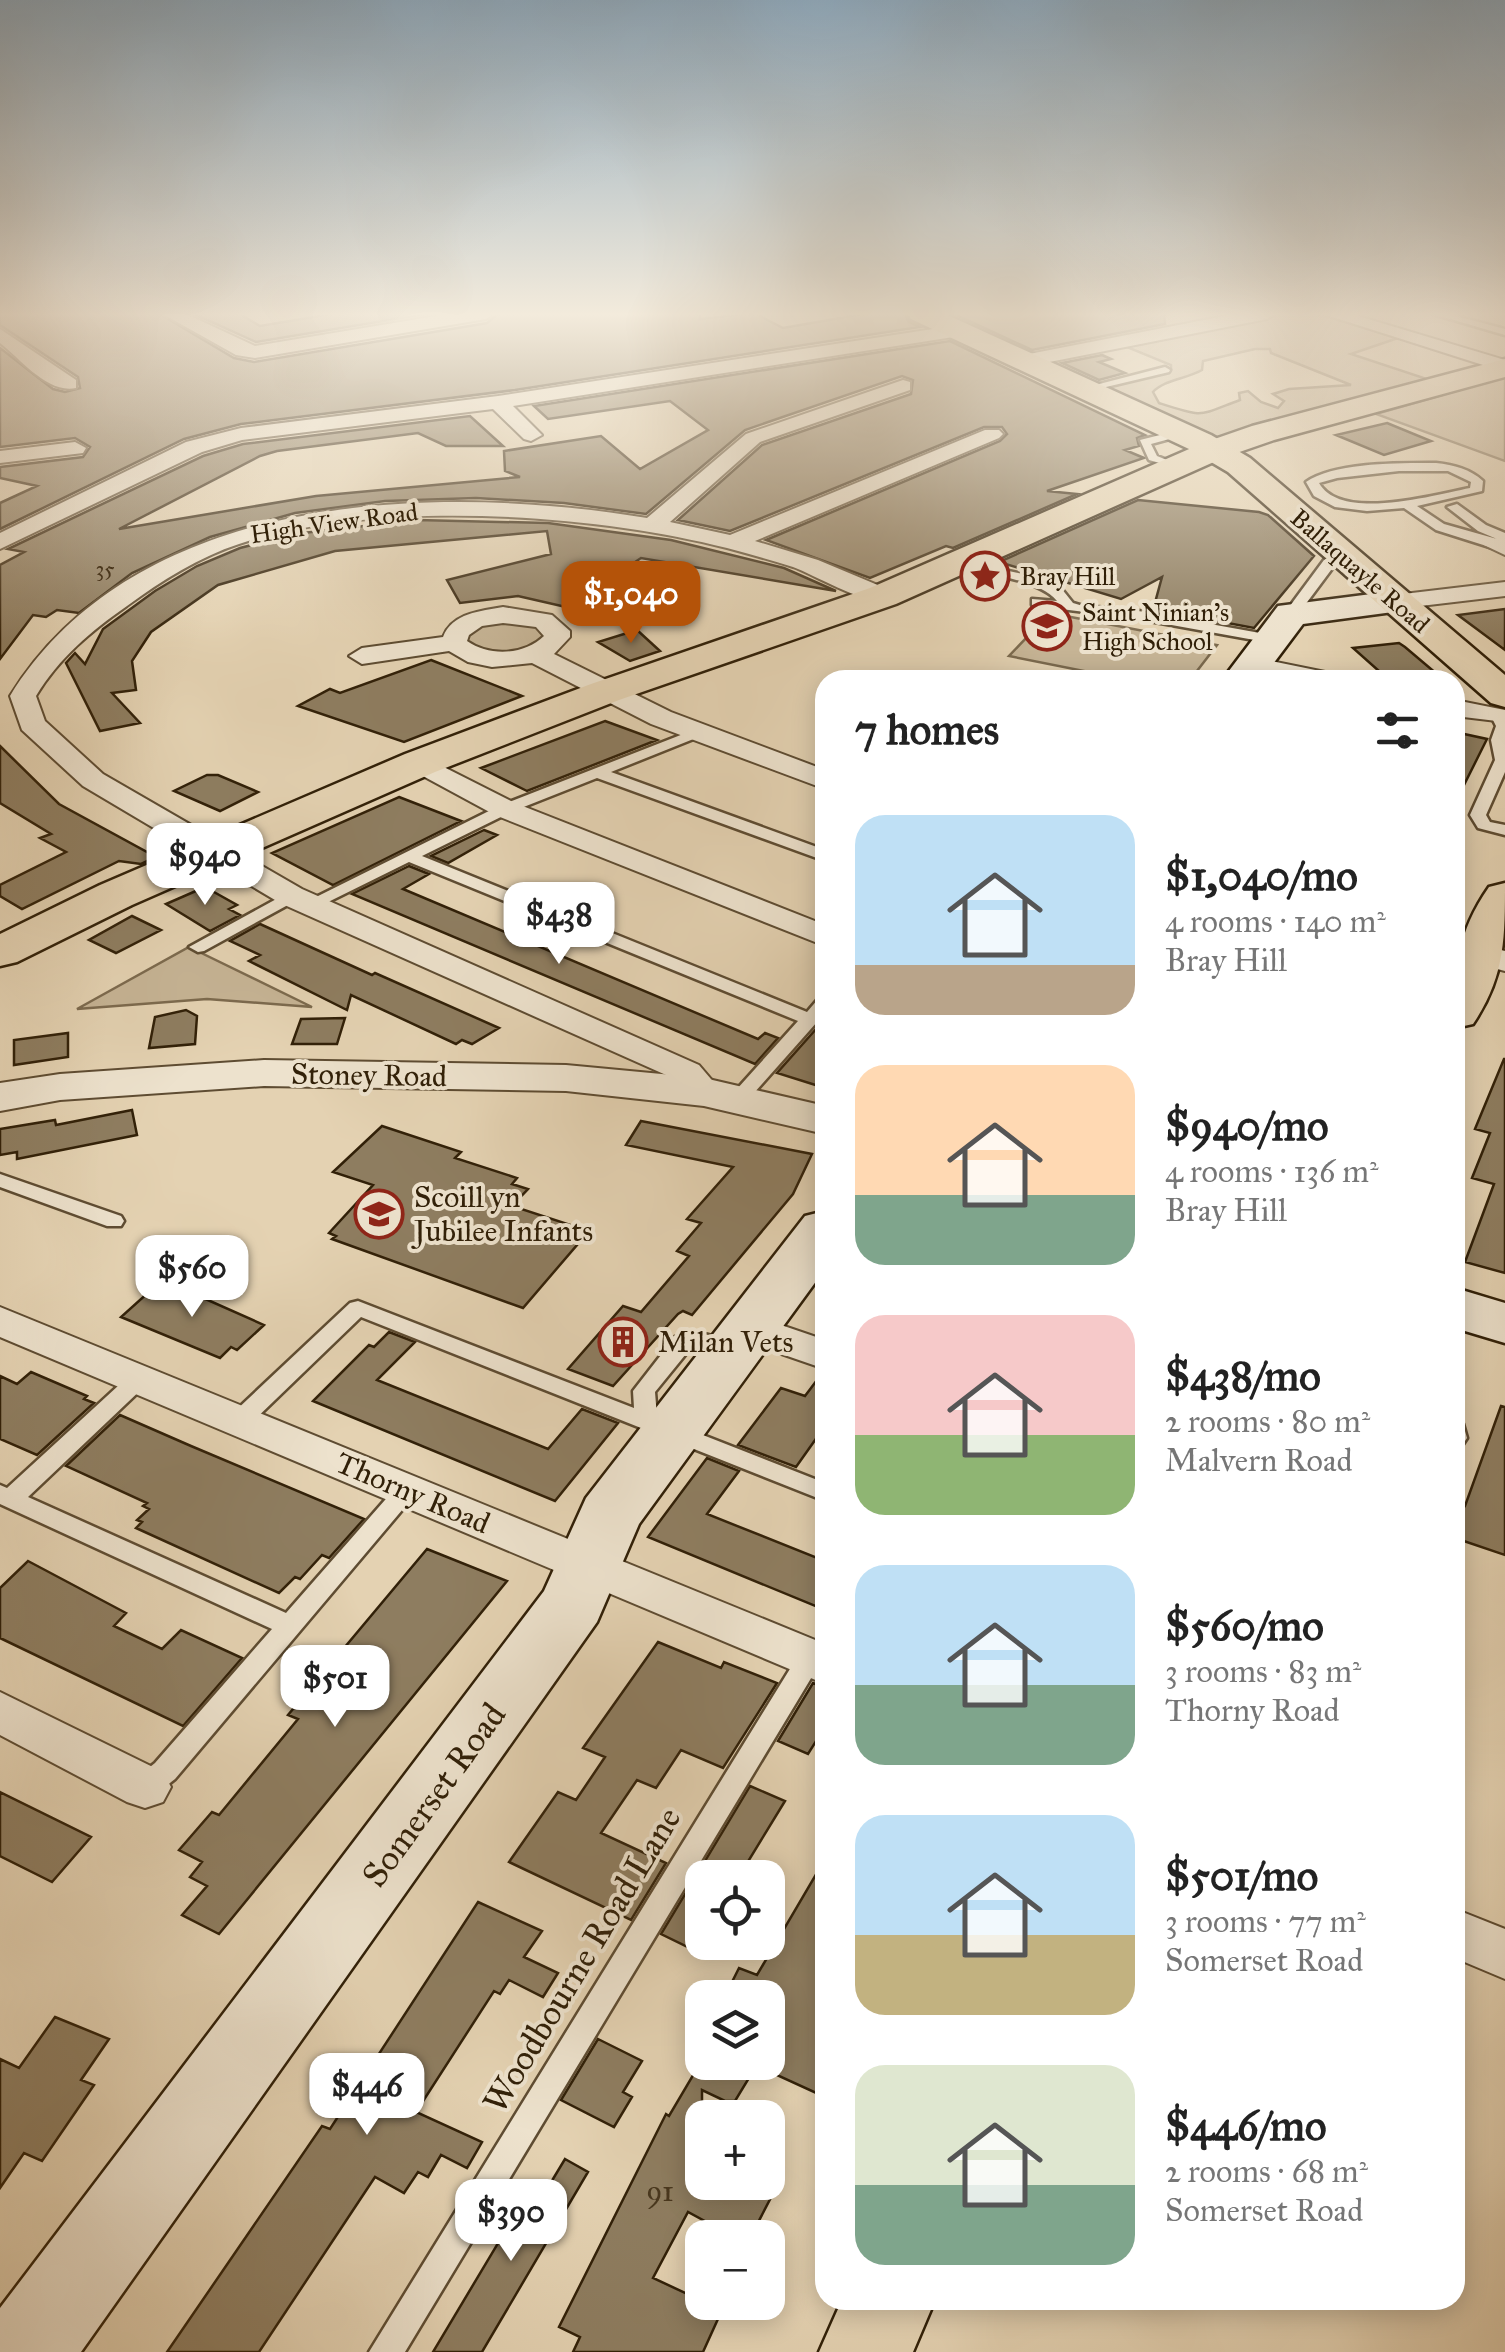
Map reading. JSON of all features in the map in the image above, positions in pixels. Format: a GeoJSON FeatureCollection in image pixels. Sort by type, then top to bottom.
{"type":"FeatureCollection","features":[{"type":"Feature","properties":{"kind":"main road","name":"Ballaquayle Road"},"geometry":{"type":"LineString","coordinates":[[1133,423],[1180,456],[1240,465],[1395,602],[1464,670]]}},
{"type":"Feature","properties":{"kind":"main road"},"geometry":{"type":"LineString","coordinates":[[0,952],[215,850],[420,763],[606,692],[884,596],[1180,456],[1297,423]]}},
{"type":"Feature","properties":{"kind":"main road"},"geometry":{"type":"LineString","coordinates":[[1180,456],[1197,471],[1261,485]]}},
{"type":"Feature","properties":{"kind":"main road"},"geometry":{"type":"LineString","coordinates":[[1263,650],[1395,602]]}},
{"type":"Feature","properties":{"kind":"main road","name":"Ballaquayle Road"},"geometry":{"type":"LineString","coordinates":[[1465,671],[1501,706]]}},
{"type":"Feature","properties":{"kind":"main road"},"geometry":{"type":"LineString","coordinates":[[1465,989],[1505,896]]}},
{"type":"Feature","properties":{"kind":"main road","name":"Somerset Road"},"geometry":{"type":"LineString","coordinates":[[25,2352],[574,1603],[608,1515],[658,1425],[741,1338],[815,1244]]}},
{"type":"Feature","properties":{"kind":"main road"},"geometry":{"type":"LineString","coordinates":[[1465,1311],[1505,1323]]}},
{"type":"Feature","properties":{"kind":"main road"},"geometry":{"type":"LineString","coordinates":[[866,2352],[885,2310]]}},
{"type":"Feature","properties":{"kind":"street"},"geometry":{"type":"LineString","coordinates":[[0,542],[194,448],[223,438],[339,423]]}},
{"type":"Feature","properties":{"kind":"street"},"geometry":{"type":"LineString","coordinates":[[518,423],[531,436]]}},
{"type":"Feature","properties":{"kind":"street"},"geometry":{"type":"LineString","coordinates":[[651,526],[753,438],[797,423]]}},
{"type":"Feature","properties":{"kind":"street"},"geometry":{"type":"LineString","coordinates":[[732,542],[992,434]]}},
{"type":"Feature","properties":{"kind":"street"},"geometry":{"type":"LineString","coordinates":[[0,456],[75,448]]}},
{"type":"Feature","properties":{"kind":"street","name":"High View Road"},"geometry":{"type":"LineString","coordinates":[[215,850],[93,780],[32,724],[23,696],[40,666],[74,630],[180,561],[219,543],[296,524],[382,512],[482,508],[651,526],[732,542],[789,558],[884,596]]}},
{"type":"Feature","properties":{"kind":"street"},"geometry":{"type":"LineString","coordinates":[[1395,602],[1505,589]]}},
{"type":"Feature","properties":{"kind":"street"},"geometry":{"type":"LineString","coordinates":[[362,656],[454,643],[486,658],[535,654],[554,643],[557,631],[543,620],[518,615],[475,620],[457,631],[454,643]]}},
{"type":"Feature","properties":{"kind":"street"},"geometry":{"type":"LineString","coordinates":[[1263,650],[1305,670]]}},
{"type":"Feature","properties":{"kind":"street"},"geometry":{"type":"LineString","coordinates":[[535,654],[696,733],[815,776]]}},
{"type":"Feature","properties":{"kind":"street"},"geometry":{"type":"LineString","coordinates":[[1465,708],[1501,706]]}},
{"type":"Feature","properties":{"kind":"street"},"geometry":{"type":"LineString","coordinates":[[420,763],[505,809],[815,932]]}},
{"type":"Feature","properties":{"kind":"street"},"geometry":{"type":"LineString","coordinates":[[215,850],[299,901],[687,1072],[721,1096]]}},
{"type":"Feature","properties":{"kind":"street","name":"Stoney Road"},"geometry":{"type":"LineString","coordinates":[[0,1096],[148,1079],[264,1074],[566,1078],[721,1096],[815,1118]]}},
{"type":"Feature","properties":{"kind":"street","name":"Thorny Road"},"geometry":{"type":"LineString","coordinates":[[0,1321],[815,1660]]}},
{"type":"Feature","properties":{"kind":"street"},"geometry":{"type":"LineString","coordinates":[[741,1338],[815,1352]]}},
{"type":"Feature","properties":{"kind":"street"},"geometry":{"type":"LineString","coordinates":[[0,1712],[146,1787]]}},
{"type":"Feature","properties":{"kind":"street"},"geometry":{"type":"LineString","coordinates":[[1465,1937],[1505,1954]]}},
{"type":"Feature","properties":{"kind":"lane"},"geometry":{"type":"LineString","coordinates":[[1406,504],[1466,495],[1479,486],[1463,472],[1434,467],[1329,475],[1312,482],[1319,495],[1341,504],[1406,504],[1440,528],[1503,543]]}},
{"type":"Feature","properties":{"kind":"lane"},"geometry":{"type":"LineString","coordinates":[[1453,507],[1503,543]]}},
{"type":"Feature","properties":{"kind":"lane"},"geometry":{"type":"LineString","coordinates":[[1037,602],[1133,614],[1263,650],[1329,563],[1342,556]]}},
{"type":"Feature","properties":{"kind":"lane"},"geometry":{"type":"LineString","coordinates":[[958,564],[1056,591],[1068,606]]}},
{"type":"Feature","properties":{"kind":"lane"},"geometry":{"type":"LineString","coordinates":[[1501,706],[1504,726],[1498,740],[1503,760],[1479,821],[1505,830]]}},
{"type":"Feature","properties":{"kind":"lane"},"geometry":{"type":"LineString","coordinates":[[198,947],[299,901],[411,857],[505,809],[696,733]]}},
{"type":"Feature","properties":{"kind":"lane"},"geometry":{"type":"LineString","coordinates":[[596,772],[815,852]]}},
{"type":"Feature","properties":{"kind":"lane"},"geometry":{"type":"LineString","coordinates":[[411,857],[809,1019]]}},
{"type":"Feature","properties":{"kind":"lane"},"geometry":{"type":"LineString","coordinates":[[721,1096],[815,1013]]}},
{"type":"Feature","properties":{"kind":"lane"},"geometry":{"type":"LineString","coordinates":[[0,1180],[114,1221]]}},
{"type":"Feature","properties":{"kind":"lane"},"geometry":{"type":"LineString","coordinates":[[240,1420],[358,1308],[815,1488]]}},
{"type":"Feature","properties":{"kind":"lane"},"geometry":{"type":"LineString","coordinates":[[139,1379],[5,1496],[290,1626]]}},
{"type":"Feature","properties":{"kind":"lane"},"geometry":{"type":"LineString","coordinates":[[146,1787],[407,1490]]}},
{"type":"Feature","properties":{"kind":"lane","name":"Woodbourne Road Lane"},"geometry":{"type":"LineString","coordinates":[[386,2352],[815,1666]]}},
{"type":"Feature","properties":{"kind":"shaded area"},"geometry":{"type":"Polygon","coordinates":[[[1181,423],[1283,423],[1229,437],[1212,437],[1181,423]]]}},
{"type":"Feature","properties":{"kind":"shaded area"},"geometry":{"type":"Polygon","coordinates":[[[1400,423],[1505,423],[1505,461],[1400,423]]]}},
{"type":"Feature","properties":{"kind":"shaded area"},"geometry":{"type":"Polygon","coordinates":[[[1050,613],[1217,645],[1198,670],[1079,670],[1009,656],[1050,613]]]}},
{"type":"Feature","properties":{"kind":"shaded area"},"geometry":{"type":"Polygon","coordinates":[[[490,621],[539,625],[547,636],[519,652],[465,645],[463,634],[490,621]]]}},
{"type":"Feature","properties":{"kind":"shaded area"},"geometry":{"type":"Polygon","coordinates":[[[189,947],[312,1007],[207,999],[77,1009],[189,947]]]}},
{"type":"Feature","properties":{"kind":"building"},"geometry":{"type":"Polygon","coordinates":[[[0,423],[251,423],[184,439],[0,529],[0,503],[37,486],[0,478],[0,467],[83,457],[90,447],[75,438],[0,447],[0,423]]]}},
{"type":"Feature","properties":{"kind":"building"},"geometry":{"type":"Polygon","coordinates":[[[415,423],[477,423],[503,446],[446,446],[418,433],[277,451],[260,456],[119,529],[316,496],[520,477],[505,471],[504,451],[601,436],[640,469],[708,430],[699,423],[766,423],[745,430],[646,514],[564,503],[476,498],[385,501],[295,513],[210,537],[132,573],[79,613],[57,610],[46,617],[33,615],[0,659],[0,565],[24,552],[8,549],[203,456],[243,444],[415,423]]]}},
{"type":"Feature","properties":{"kind":"building"},"geometry":{"type":"Polygon","coordinates":[[[827,423],[1120,423],[1145,435],[1137,438],[1139,446],[1125,450],[1144,458],[1047,491],[1077,494],[953,548],[946,546],[870,578],[766,540],[1000,441],[1007,434],[1002,427],[984,427],[730,531],[678,520],[762,445],[827,423]]]}},
{"type":"Feature","properties":{"kind":"building"},"geometry":{"type":"Polygon","coordinates":[[[1387,423],[1431,441],[1384,455],[1336,435],[1387,423]]]}},
{"type":"Feature","properties":{"kind":"building"},"geometry":{"type":"Polygon","coordinates":[[[1138,500],[1259,512],[1268,515],[1314,556],[1254,628],[1201,618],[1203,615],[1153,610],[1162,577],[1121,599],[999,562],[1138,500]]]}},
{"type":"Feature","properties":{"kind":"building"},"geometry":{"type":"Polygon","coordinates":[[[417,520],[548,523],[671,540],[784,568],[836,591],[641,558],[594,590],[627,621],[518,596],[460,603],[447,580],[551,554],[547,531],[335,551],[218,585],[151,632],[132,661],[136,690],[112,693],[140,723],[100,731],[66,663],[75,653],[85,664],[103,629],[155,591],[197,566],[240,548],[294,534],[417,520]]]}},
{"type":"Feature","properties":{"kind":"building"},"geometry":{"type":"Polygon","coordinates":[[[1505,609],[1505,650],[1458,615],[1505,609]]]}},
{"type":"Feature","properties":{"kind":"building"},"geometry":{"type":"Polygon","coordinates":[[[637,630],[660,651],[630,661],[598,642],[637,630]]]}},
{"type":"Feature","properties":{"kind":"building"},"geometry":{"type":"Polygon","coordinates":[[[1399,643],[1432,670],[1378,670],[1353,648],[1399,643]]]}},
{"type":"Feature","properties":{"kind":"building"},"geometry":{"type":"Polygon","coordinates":[[[431,660],[522,696],[404,742],[298,706],[330,689],[340,693],[431,660]]]}},
{"type":"Feature","properties":{"kind":"building"},"geometry":{"type":"Polygon","coordinates":[[[605,721],[657,740],[527,791],[481,768],[605,721]]]}},
{"type":"Feature","properties":{"kind":"building"},"geometry":{"type":"Polygon","coordinates":[[[1465,734],[1487,739],[1465,783],[1465,734]]]}},
{"type":"Feature","properties":{"kind":"building"},"geometry":{"type":"Polygon","coordinates":[[[0,746],[59,804],[156,857],[141,864],[119,861],[22,909],[0,896],[0,885],[66,852],[40,838],[51,834],[0,803],[0,746]]]}},
{"type":"Feature","properties":{"kind":"building"},"geometry":{"type":"Polygon","coordinates":[[[207,775],[218,775],[258,792],[220,811],[174,791],[207,775]]]}},
{"type":"Feature","properties":{"kind":"building"},"geometry":{"type":"Polygon","coordinates":[[[399,797],[461,821],[333,885],[272,853],[399,797]]]}},
{"type":"Feature","properties":{"kind":"building"},"geometry":{"type":"Polygon","coordinates":[[[484,830],[497,835],[448,863],[431,856],[484,830]]]}},
{"type":"Feature","properties":{"kind":"building"},"geometry":{"type":"Polygon","coordinates":[[[409,866],[429,874],[403,889],[758,1039],[765,1033],[778,1038],[755,1064],[352,894],[409,866]]]}},
{"type":"Feature","properties":{"kind":"building"},"geometry":{"type":"Polygon","coordinates":[[[205,887],[237,905],[229,909],[240,915],[210,931],[166,904],[205,887]]]}},
{"type":"Feature","properties":{"kind":"building"},"geometry":{"type":"Polygon","coordinates":[[[132,916],[161,930],[116,953],[89,940],[132,916]]]}},
{"type":"Feature","properties":{"kind":"building"},"geometry":{"type":"Polygon","coordinates":[[[260,924],[499,1028],[472,1044],[462,1040],[456,1044],[351,995],[347,1010],[249,961],[260,955],[230,941],[260,924]]]}},
{"type":"Feature","properties":{"kind":"building"},"geometry":{"type":"Polygon","coordinates":[[[186,1010],[197,1016],[195,1044],[149,1048],[155,1017],[186,1010]]]}},
{"type":"Feature","properties":{"kind":"building"},"geometry":{"type":"Polygon","coordinates":[[[345,1018],[337,1044],[292,1044],[301,1019],[345,1018]]]}},
{"type":"Feature","properties":{"kind":"building"},"geometry":{"type":"Polygon","coordinates":[[[815,1030],[815,1085],[777,1073],[815,1030]]]}},
{"type":"Feature","properties":{"kind":"building"},"geometry":{"type":"Polygon","coordinates":[[[68,1033],[68,1057],[14,1065],[14,1040],[68,1033]]]}},
{"type":"Feature","properties":{"kind":"building"},"geometry":{"type":"Polygon","coordinates":[[[1504,1059],[1505,1273],[1465,1262],[1494,1184],[1472,1178],[1490,1133],[1475,1129],[1504,1059]]]}},
{"type":"Feature","properties":{"kind":"building"},"geometry":{"type":"Polygon","coordinates":[[[132,1110],[137,1135],[17,1159],[17,1152],[0,1155],[0,1129],[55,1120],[56,1125],[132,1110]]]}},
{"type":"Feature","properties":{"kind":"building"},"geometry":{"type":"Polygon","coordinates":[[[641,1121],[812,1154],[793,1194],[692,1315],[683,1311],[678,1314],[613,1386],[568,1369],[623,1306],[641,1312],[689,1256],[677,1251],[701,1223],[687,1219],[733,1167],[626,1145],[641,1121]]]}},
{"type":"Feature","properties":{"kind":"building"},"geometry":{"type":"Polygon","coordinates":[[[382,1126],[461,1152],[455,1158],[517,1178],[512,1184],[528,1189],[512,1206],[589,1231],[523,1308],[332,1239],[336,1236],[329,1233],[373,1185],[333,1172],[382,1126]]]}},
{"type":"Feature","properties":{"kind":"building"},"geometry":{"type":"Polygon","coordinates":[[[160,1282],[264,1325],[237,1350],[231,1347],[220,1358],[121,1317],[160,1282]]]}},
{"type":"Feature","properties":{"kind":"building"},"geometry":{"type":"Polygon","coordinates":[[[389,1332],[415,1342],[377,1380],[548,1449],[582,1409],[618,1423],[555,1501],[313,1401],[369,1345],[374,1347],[389,1332]]]}},
{"type":"Feature","properties":{"kind":"building"},"geometry":{"type":"Polygon","coordinates":[[[31,1372],[87,1396],[84,1399],[94,1403],[37,1455],[0,1439],[0,1376],[17,1384],[31,1372]]]}},
{"type":"Feature","properties":{"kind":"building"},"geometry":{"type":"Polygon","coordinates":[[[815,1383],[815,1440],[796,1467],[738,1445],[781,1388],[805,1396],[815,1383]]]}},
{"type":"Feature","properties":{"kind":"building"},"geometry":{"type":"Polygon","coordinates":[[[1501,1406],[1505,1407],[1505,1555],[1465,1541],[1465,1506],[1501,1406]]]}},
{"type":"Feature","properties":{"kind":"building"},"geometry":{"type":"Polygon","coordinates":[[[120,1415],[364,1519],[329,1558],[322,1555],[300,1579],[295,1577],[279,1593],[136,1528],[142,1522],[137,1520],[149,1509],[143,1506],[147,1503],[66,1466],[120,1415]]]}},
{"type":"Feature","properties":{"kind":"building"},"geometry":{"type":"Polygon","coordinates":[[[707,1458],[739,1471],[707,1514],[815,1557],[815,1606],[648,1537],[707,1458]]]}},
{"type":"Feature","properties":{"kind":"building"},"geometry":{"type":"Polygon","coordinates":[[[427,1549],[507,1581],[219,1934],[182,1915],[207,1886],[190,1877],[202,1862],[179,1850],[212,1812],[219,1815],[298,1719],[288,1715],[427,1549]]]}},
{"type":"Feature","properties":{"kind":"building"},"geometry":{"type":"Polygon","coordinates":[[[28,1561],[126,1613],[114,1626],[162,1649],[181,1630],[242,1658],[183,1726],[0,1638],[0,1588],[28,1561]]]}},
{"type":"Feature","properties":{"kind":"building"},"geometry":{"type":"Polygon","coordinates":[[[658,1642],[721,1668],[724,1662],[777,1683],[723,1768],[681,1750],[656,1788],[637,1780],[601,1833],[666,1863],[631,1920],[509,1862],[558,1792],[576,1800],[605,1757],[583,1748],[658,1642]]]}},
{"type":"Feature","properties":{"kind":"building"},"geometry":{"type":"Polygon","coordinates":[[[815,1684],[815,1743],[808,1754],[778,1741],[815,1684]]]}},
{"type":"Feature","properties":{"kind":"building"},"geometry":{"type":"Polygon","coordinates":[[[750,1786],[785,1801],[749,1860],[706,1860],[750,1786]]]}},
{"type":"Feature","properties":{"kind":"building"},"geometry":{"type":"Polygon","coordinates":[[[0,1792],[91,1837],[52,1882],[0,1856],[0,1792]]]}},
{"type":"Feature","properties":{"kind":"building"},"geometry":{"type":"Polygon","coordinates":[[[815,1876],[815,2092],[785,2079],[785,1980],[733,1980],[739,1968],[757,1975],[766,1960],[785,1960],[785,1927],[815,1876]]]}},
{"type":"Feature","properties":{"kind":"building"},"geometry":{"type":"Polygon","coordinates":[[[685,1894],[685,1946],[661,1934],[685,1894]]]}},
{"type":"Feature","properties":{"kind":"building"},"geometry":{"type":"Polygon","coordinates":[[[478,1902],[542,1931],[524,1957],[558,1973],[543,1997],[509,1980],[500,1994],[494,1991],[416,2112],[482,2142],[467,2168],[441,2155],[428,2177],[418,2172],[404,2193],[375,2177],[259,2352],[167,2352],[322,2126],[330,2129],[478,1902]]]}},
{"type":"Feature","properties":{"kind":"building"},"geometry":{"type":"Polygon","coordinates":[[[55,2017],[109,2039],[81,2080],[94,2085],[42,2161],[24,2153],[0,2188],[0,2059],[19,2068],[55,2017]]]}},
{"type":"Feature","properties":{"kind":"building"},"geometry":{"type":"Polygon","coordinates":[[[598,2039],[642,2061],[623,2092],[632,2097],[614,2127],[561,2100],[598,2039]]]}},
{"type":"Feature","properties":{"kind":"building"},"geometry":{"type":"Polygon","coordinates":[[[690,2080],[748,2080],[736,2100],[723,2100],[702,2090],[702,2100],[685,2100],[685,2200],[770,2200],[759,2220],[703,2220],[688,2212],[653,2278],[685,2293],[685,2320],[717,2320],[703,2352],[573,2352],[580,2337],[559,2327],[666,2114],[669,2116],[690,2080]]]}},
{"type":"Feature","properties":{"kind":"building"},"geometry":{"type":"Polygon","coordinates":[[[565,2159],[588,2172],[482,2352],[433,2352],[528,2193],[541,2199],[565,2159]]]}},
{"type":"Feature","properties":{"kind":"place","name":"Bray Hill"},"geometry":{"type":"Point","coordinates":[985,576]}},
{"type":"Feature","properties":{"kind":"place","name":"Saint Ninian's High School"},"geometry":{"type":"Point","coordinates":[1047,626]}},
{"type":"Feature","properties":{"kind":"place","name":"Scoill yn Jubilee Infants"},"geometry":{"type":"Point","coordinates":[379,1214]}},
{"type":"Feature","properties":{"kind":"place","name":"Milan Vets"},"geometry":{"type":"Point","coordinates":[623,1342]}}]}
